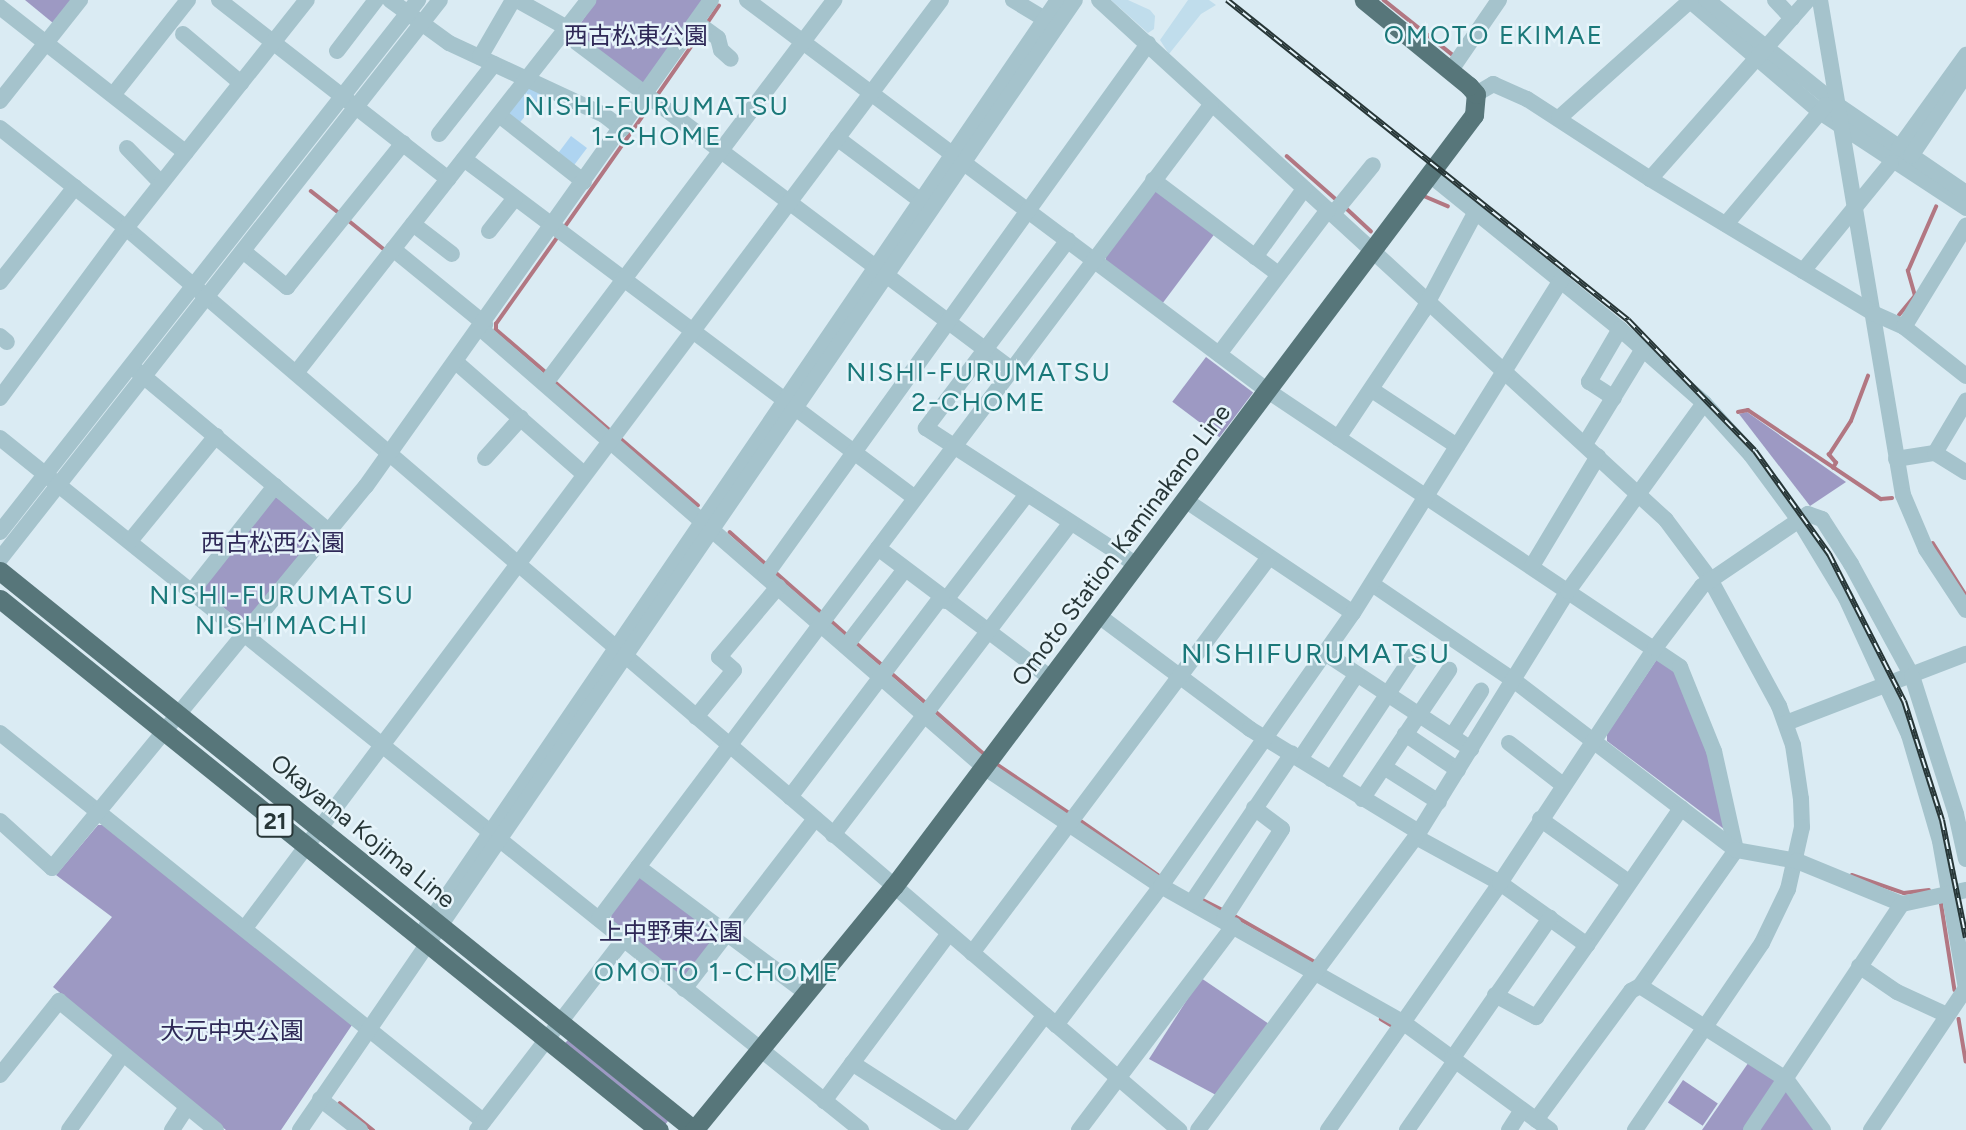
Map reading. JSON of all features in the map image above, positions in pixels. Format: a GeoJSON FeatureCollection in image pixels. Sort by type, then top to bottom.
{"type":"FeatureCollection","features":[{"type":"Feature","properties":{"kind":"main road"},"geometry":{"type":"LineString","coordinates":[[1364,0],[1456,63],[1476,94]]}},
{"type":"Feature","properties":{"kind":"main road","name":"Omoto Station Kaminakano Line"},"geometry":{"type":"LineString","coordinates":[[694,1130],[894,886],[1052,679],[1474,115],[1476,94]]}},
{"type":"Feature","properties":{"kind":"main road","name":"Okayama Kojima Line"},"geometry":{"type":"LineString","coordinates":[[0,571],[694,1130]]}},
{"type":"Feature","properties":{"kind":"main road","name":"Okayama Kojima Line"},"geometry":{"type":"LineString","coordinates":[[0,599],[659,1130]]}},
{"type":"Feature","properties":{"kind":"street"},"geometry":{"type":"LineString","coordinates":[[0,100],[80,0]]}},
{"type":"Feature","properties":{"kind":"street"},"geometry":{"type":"LineString","coordinates":[[113,95],[188,0]]}},
{"type":"Feature","properties":{"kind":"street"},"geometry":{"type":"LineString","coordinates":[[219,0],[448,179]]}},
{"type":"Feature","properties":{"kind":"street"},"geometry":{"type":"LineString","coordinates":[[0,398],[126,228],[307,0]]}},
{"type":"Feature","properties":{"kind":"street"},"geometry":{"type":"LineString","coordinates":[[337,51],[376,0]]}},
{"type":"Feature","properties":{"kind":"street"},"geometry":{"type":"LineString","coordinates":[[390,0],[413,6],[422,23],[487,60],[622,128]]}},
{"type":"Feature","properties":{"kind":"street"},"geometry":{"type":"LineString","coordinates":[[200,291],[243,251],[440,0]]}},
{"type":"Feature","properties":{"kind":"street"},"geometry":{"type":"LineString","coordinates":[[439,134],[487,60],[515,0],[565,30],[880,273],[1011,369]]}},
{"type":"Feature","properties":{"kind":"street"},"geometry":{"type":"LineString","coordinates":[[296,373],[588,0]]}},
{"type":"Feature","properties":{"kind":"street"},"geometry":{"type":"LineString","coordinates":[[0,821],[55,863],[330,532],[390,454],[558,230],[584,182],[622,128],[651,98],[701,26],[711,0]]}},
{"type":"Feature","properties":{"kind":"street"},"geometry":{"type":"LineString","coordinates":[[747,0],[1268,391],[1680,667],[1714,751],[1735,850],[1640,986],[1631,991],[1521,1118]]}},
{"type":"Feature","properties":{"kind":"street"},"geometry":{"type":"LineString","coordinates":[[549,379],[834,0]]}},
{"type":"Feature","properties":{"kind":"street"},"geometry":{"type":"LineString","coordinates":[[244,928],[941,0]]}},
{"type":"Feature","properties":{"kind":"street"},"geometry":{"type":"LineString","coordinates":[[1013,0],[1046,20]]}},
{"type":"Feature","properties":{"kind":"street"},"geometry":{"type":"LineString","coordinates":[[707,525],[796,411],[880,273],[920,201],[958,159],[1058,0]]}},
{"type":"Feature","properties":{"kind":"street"},"geometry":{"type":"LineString","coordinates":[[300,1130],[707,525],[782,401],[880,273],[958,159],[1075,0]]}},
{"type":"Feature","properties":{"kind":"street"},"geometry":{"type":"LineString","coordinates":[[1099,0],[1304,188],[1336,208],[1373,250],[1666,520],[1710,579],[1786,723],[1801,799],[1797,861],[1777,918],[1635,1130]]}},
{"type":"Feature","properties":{"kind":"street"},"geometry":{"type":"LineString","coordinates":[[1456,63],[1499,0]]}},
{"type":"Feature","properties":{"kind":"street"},"geometry":{"type":"LineString","coordinates":[[1559,118],[1690,0],[1901,156],[1966,208]]}},
{"type":"Feature","properties":{"kind":"street"},"geometry":{"type":"LineString","coordinates":[[1707,0],[1761,54]]}},
{"type":"Feature","properties":{"kind":"street"},"geometry":{"type":"LineString","coordinates":[[1775,0],[1792,18]]}},
{"type":"Feature","properties":{"kind":"street"},"geometry":{"type":"LineString","coordinates":[[1650,179],[1808,0]]}},
{"type":"Feature","properties":{"kind":"street"},"geometry":{"type":"LineString","coordinates":[[1820,0],[1830,106],[1842,128],[1875,314],[1896,459],[1915,528],[1966,610]]}},
{"type":"Feature","properties":{"kind":"street"},"geometry":{"type":"LineString","coordinates":[[0,559],[52,479],[200,291],[342,96],[413,6]]}},
{"type":"Feature","properties":{"kind":"street"},"geometry":{"type":"LineString","coordinates":[[0,7],[186,153]]}},
{"type":"Feature","properties":{"kind":"street"},"geometry":{"type":"LineString","coordinates":[[701,26],[731,59]]}},
{"type":"Feature","properties":{"kind":"street"},"geometry":{"type":"LineString","coordinates":[[183,34],[242,83]]}},
{"type":"Feature","properties":{"kind":"street"},"geometry":{"type":"LineString","coordinates":[[768,571],[1149,44]]}},
{"type":"Feature","properties":{"kind":"street"},"geometry":{"type":"LineString","coordinates":[[1901,156],[1966,55]]}},
{"type":"Feature","properties":{"kind":"street"},"geometry":{"type":"LineString","coordinates":[[1803,271],[1901,156],[1966,74]]}},
{"type":"Feature","properties":{"kind":"street"},"geometry":{"type":"LineString","coordinates":[[1476,94],[1493,84],[1504,87],[1559,118],[1650,179],[1875,314],[1904,327],[1966,376]]}},
{"type":"Feature","properties":{"kind":"street"},"geometry":{"type":"LineString","coordinates":[[599,919],[1211,105]]}},
{"type":"Feature","properties":{"kind":"street"},"geometry":{"type":"LineString","coordinates":[[1726,224],[1830,106]]}},
{"type":"Feature","properties":{"kind":"street"},"geometry":{"type":"LineString","coordinates":[[499,115],[584,182]]}},
{"type":"Feature","properties":{"kind":"street"},"geometry":{"type":"LineString","coordinates":[[0,128],[126,228],[1179,1130]]}},
{"type":"Feature","properties":{"kind":"street"},"geometry":{"type":"LineString","coordinates":[[1842,128],[1901,156],[1966,193]]}},
{"type":"Feature","properties":{"kind":"street"},"geometry":{"type":"LineString","coordinates":[[837,138],[920,201]]}},
{"type":"Feature","properties":{"kind":"street"},"geometry":{"type":"LineString","coordinates":[[243,251],[287,287],[403,143]]}},
{"type":"Feature","properties":{"kind":"street"},"geometry":{"type":"LineString","coordinates":[[127,148],[161,183]]}},
{"type":"Feature","properties":{"kind":"street"},"geometry":{"type":"LineString","coordinates":[[464,159],[782,401],[915,498]]}},
{"type":"Feature","properties":{"kind":"street"},"geometry":{"type":"LineString","coordinates":[[1219,354],[1278,274],[1373,165]]}},
{"type":"Feature","properties":{"kind":"street"},"geometry":{"type":"LineString","coordinates":[[1430,175],[1643,349],[1704,403],[1751,455],[1799,520],[1846,598],[1889,684],[1926,787],[1958,891],[1966,988],[1871,1130]]}},
{"type":"Feature","properties":{"kind":"street"},"geometry":{"type":"LineString","coordinates":[[1153,180],[1278,274]]}},
{"type":"Feature","properties":{"kind":"street"},"geometry":{"type":"LineString","coordinates":[[0,282],[75,187]]}},
{"type":"Feature","properties":{"kind":"street"},"geometry":{"type":"LineString","coordinates":[[1255,257],[1304,188]]}},
{"type":"Feature","properties":{"kind":"street"},"geometry":{"type":"LineString","coordinates":[[489,231],[515,198]]}},
{"type":"Feature","properties":{"kind":"street"},"geometry":{"type":"LineString","coordinates":[[1338,438],[1427,301],[1475,213]]}},
{"type":"Feature","properties":{"kind":"street"},"geometry":{"type":"LineString","coordinates":[[413,224],[452,254]]}},
{"type":"Feature","properties":{"kind":"street"},"geometry":{"type":"LineString","coordinates":[[1904,327],[1966,226]]}},
{"type":"Feature","properties":{"kind":"street"},"geometry":{"type":"LineString","coordinates":[[1068,240],[926,428],[1137,565]]}},
{"type":"Feature","properties":{"kind":"street"},"geometry":{"type":"LineString","coordinates":[[393,249],[613,435],[707,525],[768,571],[778,587],[825,619],[930,711],[984,767],[1073,819],[1164,882],[1228,917],[1316,972],[1452,1063],[1521,1118],[1550,1130]]}},
{"type":"Feature","properties":{"kind":"street"},"geometry":{"type":"LineString","coordinates":[[852,1063],[957,1130],[1164,882],[1263,736],[1353,613],[1560,279]]}},
{"type":"Feature","properties":{"kind":"street"},"geometry":{"type":"LineString","coordinates":[[1614,398],[1589,382],[1620,329]]}},
{"type":"Feature","properties":{"kind":"street"},"geometry":{"type":"LineString","coordinates":[[1585,444],[1643,349]]}},
{"type":"Feature","properties":{"kind":"street"},"geometry":{"type":"LineString","coordinates":[[457,363],[584,474]]}},
{"type":"Feature","properties":{"kind":"street"},"geometry":{"type":"LineString","coordinates":[[138,371],[330,532]]}},
{"type":"Feature","properties":{"kind":"street"},"geometry":{"type":"LineString","coordinates":[[1371,390],[1457,446]]}},
{"type":"Feature","properties":{"kind":"street"},"geometry":{"type":"LineString","coordinates":[[1198,1130],[1418,834],[1516,682],[1568,591],[1704,403]]}},
{"type":"Feature","properties":{"kind":"street"},"geometry":{"type":"LineString","coordinates":[[1935,453],[1961,409]]}},
{"type":"Feature","properties":{"kind":"street"},"geometry":{"type":"LineString","coordinates":[[485,458],[521,418]]}},
{"type":"Feature","properties":{"kind":"street"},"geometry":{"type":"LineString","coordinates":[[130,541],[216,436]]}},
{"type":"Feature","properties":{"kind":"street"},"geometry":{"type":"LineString","coordinates":[[0,438],[861,1130]]}},
{"type":"Feature","properties":{"kind":"street"},"geometry":{"type":"LineString","coordinates":[[1896,459],[1935,453],[1966,472]]}},
{"type":"Feature","properties":{"kind":"street"},"geometry":{"type":"LineString","coordinates":[[1532,566],[1598,456]]}},
{"type":"Feature","properties":{"kind":"street"},"geometry":{"type":"LineString","coordinates":[[0,532],[52,479]]}},
{"type":"Feature","properties":{"kind":"street"},"geometry":{"type":"LineString","coordinates":[[192,591],[275,486]]}},
{"type":"Feature","properties":{"kind":"street"},"geometry":{"type":"LineString","coordinates":[[790,797],[885,672],[1027,494]]}},
{"type":"Feature","properties":{"kind":"street"},"geometry":{"type":"LineString","coordinates":[[1185,500],[1353,613]]}},
{"type":"Feature","properties":{"kind":"street"},"geometry":{"type":"LineString","coordinates":[[1328,1130],[1500,883],[1655,648],[1710,579],[1808,514],[1822,519],[1912,676],[1966,859]]}},
{"type":"Feature","properties":{"kind":"street"},"geometry":{"type":"LineString","coordinates":[[833,835],[1071,523]]}},
{"type":"Feature","properties":{"kind":"street"},"geometry":{"type":"LineString","coordinates":[[878,548],[1052,679]]}},
{"type":"Feature","properties":{"kind":"street"},"geometry":{"type":"LineString","coordinates":[[972,953],[1269,557]]}},
{"type":"Feature","properties":{"kind":"street"},"geometry":{"type":"LineString","coordinates":[[850,642],[905,569]]}},
{"type":"Feature","properties":{"kind":"street"},"geometry":{"type":"LineString","coordinates":[[1372,584],[1516,682],[1735,850],[1797,861],[1902,904],[1958,891]]}},
{"type":"Feature","properties":{"kind":"street"},"geometry":{"type":"LineString","coordinates":[[696,717],[734,670],[719,657],[778,587]]}},
{"type":"Feature","properties":{"kind":"street"},"geometry":{"type":"LineString","coordinates":[[1099,616],[1263,736],[1500,883],[1587,944]]}},
{"type":"Feature","properties":{"kind":"street"},"geometry":{"type":"LineString","coordinates":[[1331,779],[1417,650]]}},
{"type":"Feature","properties":{"kind":"street"},"geometry":{"type":"LineString","coordinates":[[1325,653],[1471,749]]}},
{"type":"Feature","properties":{"kind":"street"},"geometry":{"type":"LineString","coordinates":[[1786,723],[1966,654]]}},
{"type":"Feature","properties":{"kind":"street"},"geometry":{"type":"LineString","coordinates":[[1362,799],[1449,670]]}},
{"type":"Feature","properties":{"kind":"street"},"geometry":{"type":"LineString","coordinates":[[1194,898],[1254,808],[1357,674]]}},
{"type":"Feature","properties":{"kind":"street"},"geometry":{"type":"LineString","coordinates":[[1451,736],[1481,691]]}},
{"type":"Feature","properties":{"kind":"street"},"geometry":{"type":"LineString","coordinates":[[0,733],[368,1028],[480,1125],[624,939]]}},
{"type":"Feature","properties":{"kind":"street"},"geometry":{"type":"LineString","coordinates":[[1405,734],[1458,769]]}},
{"type":"Feature","properties":{"kind":"street"},"geometry":{"type":"LineString","coordinates":[[1509,744],[1563,785]]}},
{"type":"Feature","properties":{"kind":"street"},"geometry":{"type":"LineString","coordinates":[[1384,767],[1439,802]]}},
{"type":"Feature","properties":{"kind":"street"},"geometry":{"type":"LineString","coordinates":[[1495,995],[1531,1018],[1536,1017],[1627,881],[1681,807]]}},
{"type":"Feature","properties":{"kind":"street"},"geometry":{"type":"LineString","coordinates":[[1079,1130],[1118,1078],[1228,917],[1282,829],[1254,808]]}},
{"type":"Feature","properties":{"kind":"street"},"geometry":{"type":"LineString","coordinates":[[684,989],[815,819]]}},
{"type":"Feature","properties":{"kind":"street"},"geometry":{"type":"LineString","coordinates":[[1540,819],[1627,881]]}},
{"type":"Feature","properties":{"kind":"street"},"geometry":{"type":"LineString","coordinates":[[638,867],[808,994]]}},
{"type":"Feature","properties":{"kind":"street"},"geometry":{"type":"LineString","coordinates":[[1751,1130],[1902,904]]}},
{"type":"Feature","properties":{"kind":"street"},"geometry":{"type":"LineString","coordinates":[[1408,1130],[1495,995],[1550,918]]}},
{"type":"Feature","properties":{"kind":"street"},"geometry":{"type":"LineString","coordinates":[[824,1101],[949,933]]}},
{"type":"Feature","properties":{"kind":"street"},"geometry":{"type":"LineString","coordinates":[[1859,966],[1897,992],[1947,1015]]}},
{"type":"Feature","properties":{"kind":"street"},"geometry":{"type":"LineString","coordinates":[[1640,986],[1707,1025],[1786,1079],[1823,1130]]}},
{"type":"Feature","properties":{"kind":"street"},"geometry":{"type":"LineString","coordinates":[[0,1075],[59,1002],[216,1130]]}},
{"type":"Feature","properties":{"kind":"street"},"geometry":{"type":"LineString","coordinates":[[69,1130],[123,1054]]}},
{"type":"Feature","properties":{"kind":"street"},"geometry":{"type":"LineString","coordinates":[[320,1099],[360,1130]]}},
{"type":"Feature","properties":{"kind":"street"},"geometry":{"type":"LineString","coordinates":[[172,1130],[187,1107]]}},
{"type":"Feature","properties":{"kind":"green space"},"geometry":{"type":"Polygon","coordinates":[[[25,0],[71,0],[53,23],[25,0]]]}},
{"type":"Feature","properties":{"kind":"green space","name":"西古松東公園"},"geometry":{"type":"Polygon","coordinates":[[[596,0],[705,0],[647,85],[639,86],[573,35],[596,0]]]}},
{"type":"Feature","properties":{"kind":"green space"},"geometry":{"type":"Polygon","coordinates":[[[1157,187],[1216,232],[1162,304],[1106,263],[1106,255],[1157,187]]]}},
{"type":"Feature","properties":{"kind":"green space"},"geometry":{"type":"Polygon","coordinates":[[[1206,357],[1253,393],[1219,437],[1172,402],[1206,357]]]}},
{"type":"Feature","properties":{"kind":"green space"},"geometry":{"type":"Polygon","coordinates":[[[1747,412],[1846,482],[1810,506],[1739,414],[1747,412]]]}},
{"type":"Feature","properties":{"kind":"green space","name":"西古松西公園"},"geometry":{"type":"Polygon","coordinates":[[[272,494],[318,529],[319,535],[248,621],[241,622],[201,589],[272,494]]]}},
{"type":"Feature","properties":{"kind":"green space"},"geometry":{"type":"Polygon","coordinates":[[[1657,659],[1676,673],[1708,756],[1724,829],[1607,741],[1607,734],[1657,659]]]}},
{"type":"Feature","properties":{"kind":"green space","name":"大元中央公園"},"geometry":{"type":"Polygon","coordinates":[[[98,825],[105,825],[352,1025],[281,1130],[226,1130],[53,987],[112,917],[56,875],[98,825]]]}},
{"type":"Feature","properties":{"kind":"green space","name":"上中野東公園"},"geometry":{"type":"Polygon","coordinates":[[[640,876],[719,932],[688,978],[682,979],[612,923],[611,914],[640,876]]]}},
{"type":"Feature","properties":{"kind":"green space"},"geometry":{"type":"Polygon","coordinates":[[[1201,978],[1269,1024],[1216,1095],[1149,1059],[1201,978]]]}},
{"type":"Feature","properties":{"kind":"green space"},"geometry":{"type":"Polygon","coordinates":[[[568,1040],[668,1121],[665,1125],[565,1043],[568,1040]]]}},
{"type":"Feature","properties":{"kind":"green space"},"geometry":{"type":"Polygon","coordinates":[[[1753,1056],[1780,1079],[1746,1130],[1702,1130],[1753,1056]]]}},
{"type":"Feature","properties":{"kind":"green space"},"geometry":{"type":"Polygon","coordinates":[[[1683,1080],[1718,1103],[1703,1126],[1668,1102],[1683,1080]]]}},
{"type":"Feature","properties":{"kind":"green space"},"geometry":{"type":"Polygon","coordinates":[[[1785,1087],[1817,1130],[1758,1130],[1785,1087]]]}},
{"type":"Feature","properties":{"kind":"sand"},"geometry":{"type":"Polygon","coordinates":[[[529,85],[545,92],[517,126],[506,114],[529,85]]]}},
{"type":"Feature","properties":{"kind":"sand"},"geometry":{"type":"Polygon","coordinates":[[[571,136],[587,148],[573,167],[557,155],[571,136]]]}},
{"type":"Feature","properties":{"kind":"shaded area"},"geometry":{"type":"Polygon","coordinates":[[[1111,0],[1128,0],[1150,10],[1155,16],[1154,29],[1148,33],[1111,0]]]}},
{"type":"Feature","properties":{"kind":"shaded area"},"geometry":{"type":"Polygon","coordinates":[[[1188,0],[1209,0],[1216,5],[1201,14],[1169,54],[1160,40],[1188,0]]]}},
{"type":"Feature","properties":{"kind":"waterway"},"geometry":{"type":"LineString","coordinates":[[1384,0],[1453,55]]}},
{"type":"Feature","properties":{"kind":"waterway"},"geometry":{"type":"LineString","coordinates":[[706,25],[719,6]]}},
{"type":"Feature","properties":{"kind":"waterway"},"geometry":{"type":"LineString","coordinates":[[656,97],[702,31]]}},
{"type":"Feature","properties":{"kind":"waterway"},"geometry":{"type":"LineString","coordinates":[[564,228],[652,103]]}},
{"type":"Feature","properties":{"kind":"waterway"},"geometry":{"type":"LineString","coordinates":[[1287,156],[1338,201]]}},
{"type":"Feature","properties":{"kind":"waterway"},"geometry":{"type":"LineString","coordinates":[[311,191],[340,214]]}},
{"type":"Feature","properties":{"kind":"waterway"},"geometry":{"type":"LineString","coordinates":[[1424,196],[1448,206]]}},
{"type":"Feature","properties":{"kind":"waterway"},"geometry":{"type":"LineString","coordinates":[[1344,206],[1371,231]]}},
{"type":"Feature","properties":{"kind":"waterway"},"geometry":{"type":"LineString","coordinates":[[1899,315],[1915,296],[1908,271],[1936,207]]}},
{"type":"Feature","properties":{"kind":"waterway"},"geometry":{"type":"LineString","coordinates":[[348,220],[385,250]]}},
{"type":"Feature","properties":{"kind":"waterway"},"geometry":{"type":"LineString","coordinates":[[546,373],[496,330],[496,324],[559,235]]}},
{"type":"Feature","properties":{"kind":"waterway"},"geometry":{"type":"LineString","coordinates":[[1833,468],[1836,463],[1829,455],[1851,421],[1868,376]]}},
{"type":"Feature","properties":{"kind":"waterway"},"geometry":{"type":"LineString","coordinates":[[554,381],[611,431]]}},
{"type":"Feature","properties":{"kind":"waterway"},"geometry":{"type":"LineString","coordinates":[[1738,412],[1748,410],[1881,499],[1892,498]]}},
{"type":"Feature","properties":{"kind":"waterway"},"geometry":{"type":"LineString","coordinates":[[620,438],[698,505]]}},
{"type":"Feature","properties":{"kind":"waterway"},"geometry":{"type":"LineString","coordinates":[[730,532],[767,565]]}},
{"type":"Feature","properties":{"kind":"waterway"},"geometry":{"type":"LineString","coordinates":[[1933,543],[1966,595]]}},
{"type":"Feature","properties":{"kind":"waterway"},"geometry":{"type":"LineString","coordinates":[[773,570],[823,614]]}},
{"type":"Feature","properties":{"kind":"waterway"},"geometry":{"type":"LineString","coordinates":[[829,619],[849,637]]}},
{"type":"Feature","properties":{"kind":"waterway"},"geometry":{"type":"LineString","coordinates":[[855,642],[884,666]]}},
{"type":"Feature","properties":{"kind":"waterway"},"geometry":{"type":"LineString","coordinates":[[889,671],[926,703]]}},
{"type":"Feature","properties":{"kind":"waterway"},"geometry":{"type":"LineString","coordinates":[[934,710],[984,754]]}},
{"type":"Feature","properties":{"kind":"waterway"},"geometry":{"type":"LineString","coordinates":[[995,763],[1069,813]]}},
{"type":"Feature","properties":{"kind":"waterway"},"geometry":{"type":"LineString","coordinates":[[1078,819],[1158,875]]}},
{"type":"Feature","properties":{"kind":"waterway"},"geometry":{"type":"LineString","coordinates":[[1852,875],[1904,893],[1929,890]]}},
{"type":"Feature","properties":{"kind":"waterway"},"geometry":{"type":"LineString","coordinates":[[1201,899],[1223,910]]}},
{"type":"Feature","properties":{"kind":"waterway"},"geometry":{"type":"LineString","coordinates":[[1941,901],[1955,990]]}},
{"type":"Feature","properties":{"kind":"waterway"},"geometry":{"type":"LineString","coordinates":[[1233,915],[1315,962]]}},
{"type":"Feature","properties":{"kind":"waterway"},"geometry":{"type":"LineString","coordinates":[[1381,1019],[1396,1028]]}},
{"type":"Feature","properties":{"kind":"waterway"},"geometry":{"type":"LineString","coordinates":[[1959,1019],[1966,1061]]}},
{"type":"Feature","properties":{"kind":"waterway"},"geometry":{"type":"LineString","coordinates":[[340,1103],[373,1130]]}},
{"type":"Feature","properties":{"kind":"railway"},"geometry":{"type":"LineString","coordinates":[[1227,0],[1628,320],[1755,451],[1829,554],[1904,701],[1942,820],[1966,938]]}},
{"type":"Feature","properties":{"kind":"district","name":"OMOTO EKIMAE"},"geometry":{"type":"Point","coordinates":[1494,36]}},
{"type":"Feature","properties":{"kind":"district","name":"NISHI-FURUMATSU 1-CHOME"},"geometry":{"type":"Point","coordinates":[657,122]}},
{"type":"Feature","properties":{"kind":"district","name":"NISHI-FURUMATSU 2-CHOME"},"geometry":{"type":"Point","coordinates":[979,388]}},
{"type":"Feature","properties":{"kind":"district","name":"NISHI-FURUMATSU NISHIMACHI"},"geometry":{"type":"Point","coordinates":[282,611]}},
{"type":"Feature","properties":{"kind":"district","name":"NISHIFURUMATSU"},"geometry":{"type":"Point","coordinates":[1316,653]}},
{"type":"Feature","properties":{"kind":"district","name":"OMOTO 1-CHOME"},"geometry":{"type":"Point","coordinates":[717,973]}}]}
